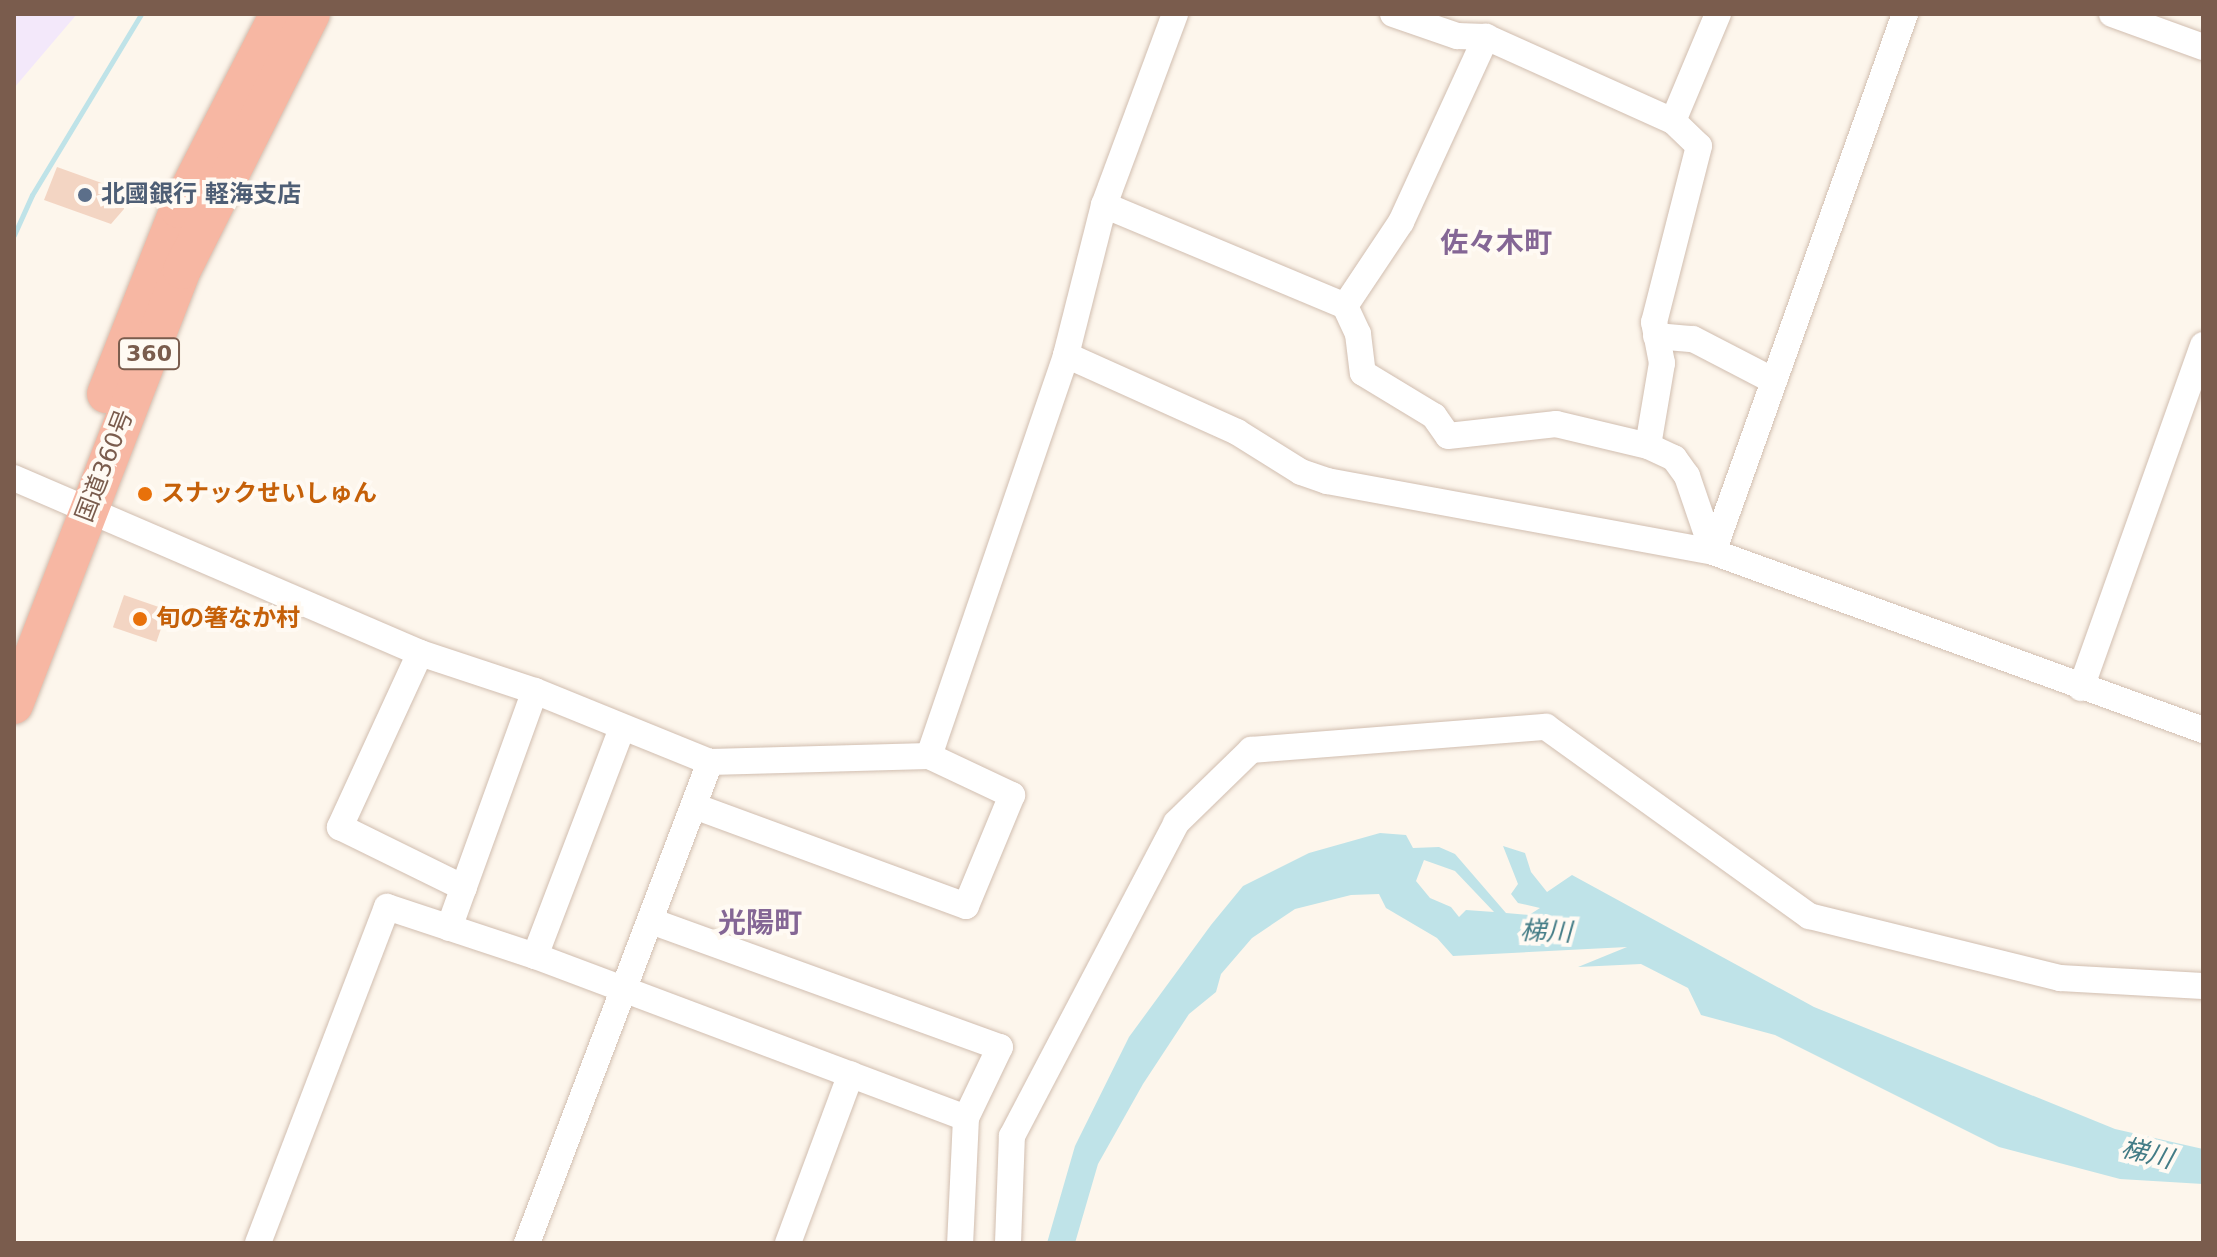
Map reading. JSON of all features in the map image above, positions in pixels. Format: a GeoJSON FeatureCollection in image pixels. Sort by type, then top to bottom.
{"type":"FeatureCollection","features":[{"type":"Feature","properties":{"kind":"highway","name":"国道360号"},"geometry":{"type":"LineString","coordinates":[[14,705],[76,504],[179,209],[279,14]]}},
{"type":"Feature","properties":{"kind":"highway","name":"国道360号"},"geometry":{"type":"LineString","coordinates":[[14,631],[76,504],[193,245],[311,14]]}},
{"type":"Feature","properties":{"kind":"street"},"geometry":{"type":"LineString","coordinates":[[929,756],[1066,355],[1104,205],[1175,14]]}},
{"type":"Feature","properties":{"kind":"street"},"geometry":{"type":"LineString","coordinates":[[1393,14],[1457,36],[1486,37],[1673,121],[1699,146],[1654,322],[1662,363],[1648,446]]}},
{"type":"Feature","properties":{"kind":"street"},"geometry":{"type":"LineString","coordinates":[[1673,121],[1718,14]]}},
{"type":"Feature","properties":{"kind":"street"},"geometry":{"type":"LineString","coordinates":[[1713,552],[1905,14]]}},
{"type":"Feature","properties":{"kind":"street"},"geometry":{"type":"LineString","coordinates":[[2112,14],[2203,47]]}},
{"type":"Feature","properties":{"kind":"street"},"geometry":{"type":"LineString","coordinates":[[1345,306],[1401,222],[1486,37]]}},
{"type":"Feature","properties":{"kind":"street"},"geometry":{"type":"LineString","coordinates":[[1104,205],[1345,306],[1358,334],[1363,373],[1434,416],[1448,436],[1556,424],[1648,446],[1680,463],[1713,552]]}},
{"type":"Feature","properties":{"kind":"street"},"geometry":{"type":"LineString","coordinates":[[1656,336],[1693,339],[1774,381]]}},
{"type":"Feature","properties":{"kind":"street"},"geometry":{"type":"LineString","coordinates":[[2081,688],[2203,345]]}},
{"type":"Feature","properties":{"kind":"street"},"geometry":{"type":"LineString","coordinates":[[1066,355],[1237,432],[1301,472],[1327,481],[1713,552],[2203,730]]}},
{"type":"Feature","properties":{"kind":"street"},"geometry":{"type":"LineString","coordinates":[[14,478],[420,653],[535,691],[710,762],[929,756],[1012,795],[966,906],[694,806]]}},
{"type":"Feature","properties":{"kind":"street"},"geometry":{"type":"LineString","coordinates":[[420,653],[340,827],[464,888]]}},
{"type":"Feature","properties":{"kind":"street"},"geometry":{"type":"LineString","coordinates":[[449,928],[535,691]]}},
{"type":"Feature","properties":{"kind":"street"},"geometry":{"type":"LineString","coordinates":[[1008,1243],[1012,1136],[1176,823],[1251,750],[1546,727],[1809,916],[2060,978],[2203,986]]}},
{"type":"Feature","properties":{"kind":"street"},"geometry":{"type":"LineString","coordinates":[[535,956],[622,728]]}},
{"type":"Feature","properties":{"kind":"street"},"geometry":{"type":"LineString","coordinates":[[527,1243],[710,762]]}},
{"type":"Feature","properties":{"kind":"street"},"geometry":{"type":"LineString","coordinates":[[258,1243],[387,907],[535,956],[966,1118]]}},
{"type":"Feature","properties":{"kind":"street"},"geometry":{"type":"LineString","coordinates":[[651,921],[1000,1047],[966,1118],[960,1243]]}},
{"type":"Feature","properties":{"kind":"street"},"geometry":{"type":"LineString","coordinates":[[788,1243],[851,1074]]}},
{"type":"Feature","properties":{"kind":"shaded area"},"geometry":{"type":"Polygon","coordinates":[[[14,14],[77,14],[14,88],[14,14]]]}},
{"type":"Feature","properties":{"kind":"water","name":"梯川"},"geometry":{"type":"Polygon","coordinates":[[[1380,833],[1406,835],[1413,848],[1439,847],[1455,854],[1506,913],[1529,915],[1540,908],[1518,903],[1511,894],[1518,884],[1503,846],[1525,853],[1531,872],[1547,892],[1572,875],[1814,1007],[2115,1129],[2203,1149],[2203,1184],[2120,1179],[1999,1147],[1775,1035],[1701,1015],[1688,988],[1641,964],[1578,967],[1627,947],[1453,956],[1437,938],[1386,908],[1379,894],[1351,895],[1295,909],[1252,938],[1221,974],[1216,992],[1189,1014],[1143,1084],[1098,1164],[1075,1243],[1047,1243],[1075,1146],[1129,1037],[1243,886],[1309,853],[1380,833]],[[1424,860],[1416,881],[1430,898],[1451,907],[1459,917],[1466,910],[1494,912],[1455,871],[1424,860]]]}},
{"type":"Feature","properties":{"kind":"building","name":"北國銀行 軽海支店"},"geometry":{"type":"Polygon","coordinates":[[[57,167],[124,191],[124,209],[111,224],[44,200],[57,167]]]}},
{"type":"Feature","properties":{"kind":"building","name":"旬の箸なか村"},"geometry":{"type":"Polygon","coordinates":[[[124,595],[167,610],[156,642],[113,627],[124,595]]]}},
{"type":"Feature","properties":{"kind":"waterway"},"geometry":{"type":"LineString","coordinates":[[14,235],[32,195],[141,14]]}},
{"type":"Feature","properties":{"kind":"place","name":"北國銀行 軽海支店"},"geometry":{"type":"Point","coordinates":[85,195]}},
{"type":"Feature","properties":{"kind":"place","name":"スナックせいしゅん"},"geometry":{"type":"Point","coordinates":[145,494]}},
{"type":"Feature","properties":{"kind":"place","name":"旬の箸なか村"},"geometry":{"type":"Point","coordinates":[140,619]}},
{"type":"Feature","properties":{"kind":"district","name":"佐々木町"},"geometry":{"type":"Point","coordinates":[1496,243]}},
{"type":"Feature","properties":{"kind":"district","name":"光陽町"},"geometry":{"type":"Point","coordinates":[760,923]}}]}
